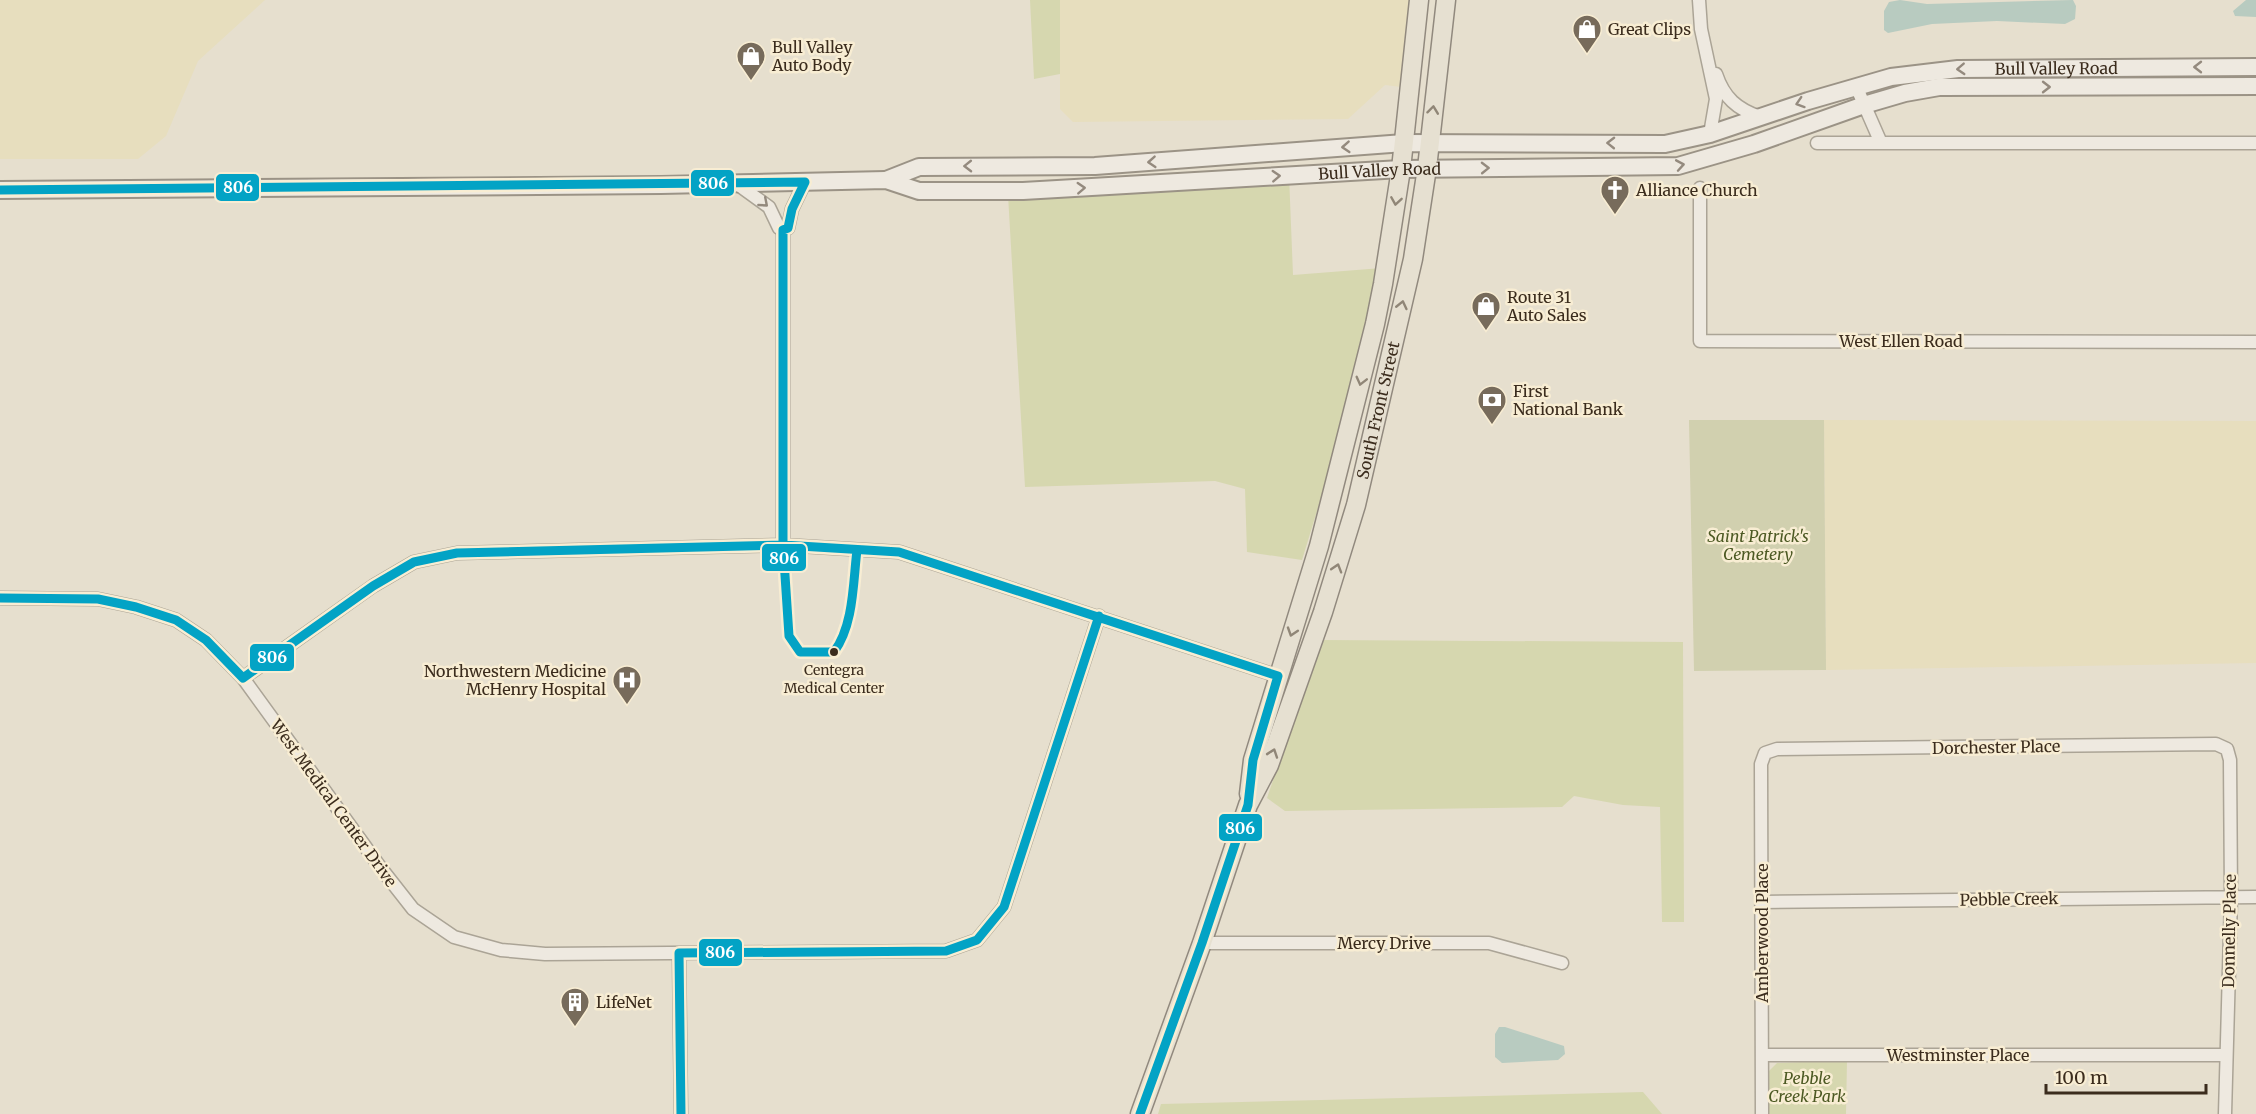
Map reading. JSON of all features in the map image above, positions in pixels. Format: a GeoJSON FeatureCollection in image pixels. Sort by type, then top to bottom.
{"type":"FeatureCollection","features":[{"type":"Feature","properties":{"kind":"main road","name":"South Front Street"},"geometry":{"type":"LineString","coordinates":[[1248,805],[1253,760],[1319,546],[1365,366],[1383,284],[1401,169],[1419,0]]}},
{"type":"Feature","properties":{"kind":"main road","name":"South Front Street"},"geometry":{"type":"LineString","coordinates":[[1140,1114],[1202,943],[1248,805],[1269,765],[1323,612],[1356,505],[1413,259],[1427,168],[1446,0]]}},
{"type":"Feature","properties":{"kind":"street"},"geometry":{"type":"LineString","coordinates":[[1699,0],[1701,28],[1716,106],[1710,134]]}},
{"type":"Feature","properties":{"kind":"street"},"geometry":{"type":"LineString","coordinates":[[1709,63],[1729,99],[1742,110],[1760,117]]}},
{"type":"Feature","properties":{"kind":"street","name":"Bull Valley Road"},"geometry":{"type":"LineString","coordinates":[[886,180],[919,167],[1095,166],[1404,143],[1665,144],[1710,134],[1891,76],[1958,69],[2256,67]]}},
{"type":"Feature","properties":{"kind":"street"},"geometry":{"type":"LineString","coordinates":[[1856,86],[1881,143]]}},
{"type":"Feature","properties":{"kind":"street","name":"Bull Valley Road"},"geometry":{"type":"LineString","coordinates":[[0,190],[737,184],[886,180],[919,191],[1023,191],[1427,168],[1678,166],[1754,144],[1864,105],[1905,93],[1940,87],[2256,86]]}},
{"type":"Feature","properties":{"kind":"street"},"geometry":{"type":"LineString","coordinates":[[1817,143],[2256,143]]}},
{"type":"Feature","properties":{"kind":"street"},"geometry":{"type":"LineString","coordinates":[[783,230],[788,228],[792,209],[805,182]]}},
{"type":"Feature","properties":{"kind":"street"},"geometry":{"type":"LineString","coordinates":[[737,184],[770,207],[779,228],[783,230]]}},
{"type":"Feature","properties":{"kind":"street","name":"West Ellen Road"},"geometry":{"type":"LineString","coordinates":[[1700,188],[1700,341],[2256,342]]}},
{"type":"Feature","properties":{"kind":"street"},"geometry":{"type":"LineString","coordinates":[[783,230],[783,545]]}},
{"type":"Feature","properties":{"kind":"street"},"geometry":{"type":"LineString","coordinates":[[243,678],[373,586],[414,562],[457,553],[783,545],[899,552],[1278,676]]}},
{"type":"Feature","properties":{"kind":"street","name":"West Medical Center Drive"},"geometry":{"type":"LineString","coordinates":[[0,598],[98,599],[176,620],[206,640],[243,678],[413,909],[454,937],[501,950],[545,954],[946,951],[978,940],[1004,907],[1099,616]]}},
{"type":"Feature","properties":{"kind":"street","name":"Dorchester Place"},"geometry":{"type":"LineString","coordinates":[[1765,753],[1777,749],[2216,744],[2227,749]]}},
{"type":"Feature","properties":{"kind":"street","name":"Donnelly Place"},"geometry":{"type":"LineString","coordinates":[[2225,1114],[2231,897],[2230,759],[2227,749]]}},
{"type":"Feature","properties":{"kind":"street","name":"Amberwood Place"},"geometry":{"type":"LineString","coordinates":[[1762,1114],[1761,764],[1765,753]]}},
{"type":"Feature","properties":{"kind":"street","name":"Pebble Creek"},"geometry":{"type":"LineString","coordinates":[[1762,902],[2256,897]]}},
{"type":"Feature","properties":{"kind":"street","name":"Mercy Drive"},"geometry":{"type":"LineString","coordinates":[[1202,943],[1489,943],[1562,963]]}},
{"type":"Feature","properties":{"kind":"street"},"geometry":{"type":"LineString","coordinates":[[679,953],[681,1114]]}},
{"type":"Feature","properties":{"kind":"street","name":"Westminster Place"},"geometry":{"type":"LineString","coordinates":[[1762,1055],[2226,1055]]}},
{"type":"Feature","properties":{"kind":"shaded area"},"geometry":{"type":"Polygon","coordinates":[[[0,0],[265,0],[198,61],[166,136],[138,159],[0,159],[0,0]]]}},
{"type":"Feature","properties":{"kind":"shaded area"},"geometry":{"type":"Polygon","coordinates":[[[1060,0],[1411,0],[1401,87],[1385,85],[1348,119],[1073,122],[1060,109],[1060,0]]]}},
{"type":"Feature","properties":{"kind":"shaded area"},"geometry":{"type":"Polygon","coordinates":[[[1900,0],[1927,4],[2073,0],[2076,6],[2075,19],[2065,24],[1997,21],[1932,24],[1888,33],[1884,30],[1884,11],[1889,2],[1900,0]]]}},
{"type":"Feature","properties":{"kind":"shaded area"},"geometry":{"type":"Polygon","coordinates":[[[2246,0],[2256,0],[2256,17],[2235,16],[2233,11],[2246,0]]]}},
{"type":"Feature","properties":{"kind":"shaded area"},"geometry":{"type":"Polygon","coordinates":[[[1824,420],[2256,421],[2256,663],[1826,670],[1824,420]]]}},
{"type":"Feature","properties":{"kind":"shaded area"},"geometry":{"type":"Polygon","coordinates":[[[1499,1027],[1564,1046],[1565,1054],[1558,1060],[1502,1063],[1495,1057],[1495,1034],[1499,1027]]]}},
{"type":"Feature","properties":{"kind":"green space"},"geometry":{"type":"Polygon","coordinates":[[[1030,0],[1060,0],[1060,74],[1034,79],[1030,0]]]}},
{"type":"Feature","properties":{"kind":"green space"},"geometry":{"type":"Polygon","coordinates":[[[1289,175],[1293,275],[1382,268],[1369,341],[1302,560],[1247,552],[1245,489],[1215,481],[1025,487],[1008,195],[1289,175]]]}},
{"type":"Feature","properties":{"kind":"green space","name":"Saint Patrick's Cemetery"},"geometry":{"type":"Polygon","coordinates":[[[1689,420],[1824,420],[1826,670],[1694,671],[1689,420]]]}},
{"type":"Feature","properties":{"kind":"green space"},"geometry":{"type":"Polygon","coordinates":[[[1321,640],[1683,642],[1684,922],[1662,922],[1660,807],[1623,805],[1574,796],[1562,807],[1285,811],[1267,798],[1321,640]]]}},
{"type":"Feature","properties":{"kind":"green space","name":"Pebble Creek Park"},"geometry":{"type":"Polygon","coordinates":[[[1847,1060],[1846,1114],[1767,1114],[1768,1072],[1777,1063],[1847,1060]]]}},
{"type":"Feature","properties":{"kind":"green space"},"geometry":{"type":"Polygon","coordinates":[[[1643,1092],[1662,1114],[1158,1114],[1161,1104],[1643,1092]]]}},
{"type":"Feature","properties":{"kind":"transit line","name":"806"},"geometry":{"type":"LineString","coordinates":[[0,190],[805,182],[792,209],[788,228],[783,230],[783,545],[789,636],[800,652],[834,652],[841,641],[852,603],[857,550]]}},
{"type":"Feature","properties":{"kind":"transit line","name":"806"},"geometry":{"type":"LineString","coordinates":[[0,598],[98,599],[136,607],[176,620],[206,640],[243,678],[373,586],[414,562],[457,553],[783,545],[899,552],[1278,676],[1253,760],[1248,805],[1202,943],[1140,1114]]}},
{"type":"Feature","properties":{"kind":"transit line","name":"806"},"geometry":{"type":"LineString","coordinates":[[681,1114],[679,953],[946,951],[977,940],[1004,907],[1099,616]]}},
{"type":"Feature","properties":{"kind":"place","name":"Great Clips"},"geometry":{"type":"Point","coordinates":[1587,54]}},
{"type":"Feature","properties":{"kind":"place","name":"Bull Valley Auto Body"},"geometry":{"type":"Point","coordinates":[751,82]}},
{"type":"Feature","properties":{"kind":"place","name":"Alliance Church"},"geometry":{"type":"Point","coordinates":[1615,216]}},
{"type":"Feature","properties":{"kind":"place","name":"Route 31 Auto Sales"},"geometry":{"type":"Point","coordinates":[1486,332]}},
{"type":"Feature","properties":{"kind":"place","name":"First National Bank"},"geometry":{"type":"Point","coordinates":[1492,426]}},
{"type":"Feature","properties":{"kind":"place","name":"Centegra Medical Center"},"geometry":{"type":"Point","coordinates":[834,652]}},
{"type":"Feature","properties":{"kind":"place","name":"Northwestern Medicine McHenry Hospital"},"geometry":{"type":"Point","coordinates":[627,706]}},
{"type":"Feature","properties":{"kind":"place","name":"LifeNet"},"geometry":{"type":"Point","coordinates":[575,1028]}}]}
